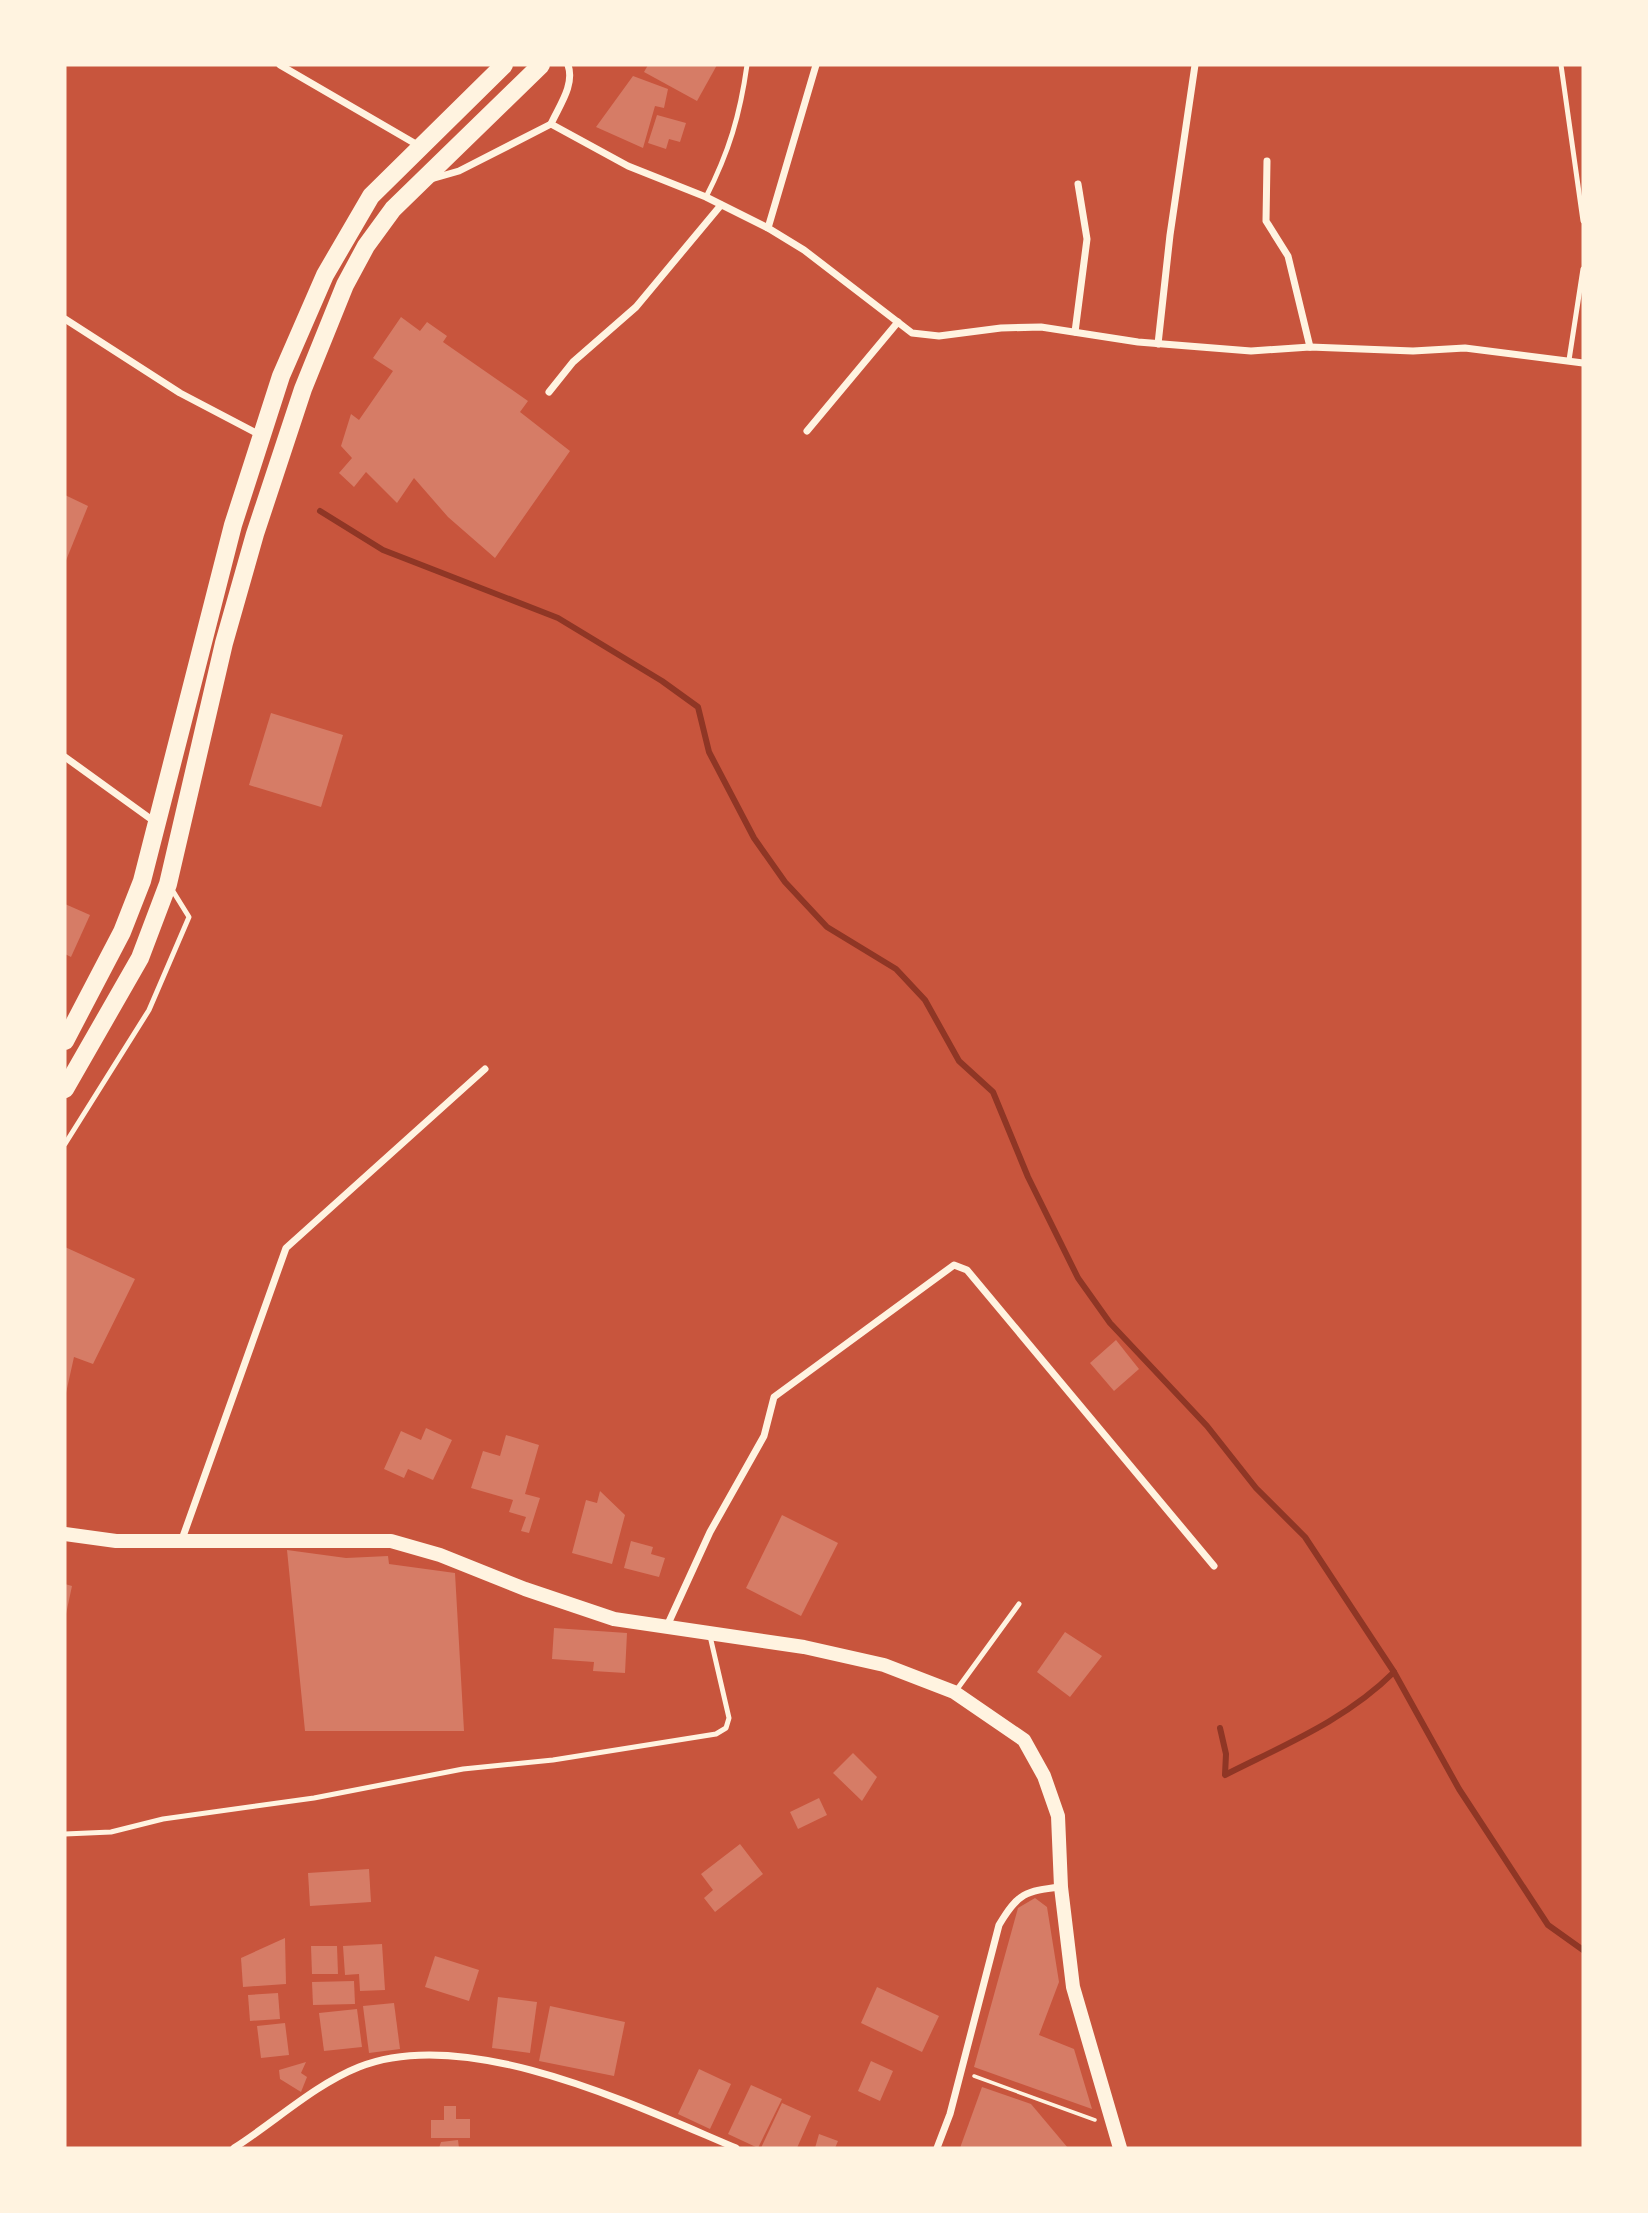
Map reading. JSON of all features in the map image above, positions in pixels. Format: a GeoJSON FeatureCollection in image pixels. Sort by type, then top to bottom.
{"type":"FeatureCollection","features":[{"type":"Feature","properties":{"kind":"main road"},"geometry":{"type":"LineString","coordinates":[[65,1041],[122,932],[142,881],[204,636],[260,435],[281,376],[325,275],[372,196],[504,65]]}},
{"type":"Feature","properties":{"kind":"main road"},"geometry":{"type":"LineString","coordinates":[[65,1089],[140,958],[168,884],[224,643],[255,534],[303,388],[345,285],[366,246],[393,209],[541,65]]}},
{"type":"Feature","properties":{"kind":"main road"},"geometry":{"type":"LineString","coordinates":[[65,1534],[116,1541],[391,1541],[440,1555],[525,1589],[614,1619],[804,1647],[884,1665],[954,1692],[1024,1740],[1044,1776],[1058,1816],[1061,1887],[1073,1987],[1120,2148]]}},
{"type":"Feature","properties":{"kind":"street"},"geometry":{"type":"LineString","coordinates":[[280,65],[421,147]]}},
{"type":"Feature","properties":{"kind":"street"},"geometry":{"type":"LineString","coordinates":[[420,182],[458,171],[551,124],[568,89],[571,74],[568,65]]}},
{"type":"Feature","properties":{"kind":"street"},"geometry":{"type":"LineString","coordinates":[[768,228],[816,65]]}},
{"type":"Feature","properties":{"kind":"street"},"geometry":{"type":"LineString","coordinates":[[1158,344],[1170,235],[1195,65]]}},
{"type":"Feature","properties":{"kind":"street"},"geometry":{"type":"LineString","coordinates":[[551,124],[628,166],[705,197],[768,228],[804,250],[912,333],[939,336],[1001,328],[1041,327],[1158,344],[1251,351],[1310,347],[1413,351],[1465,348],[1583,363]]}},
{"type":"Feature","properties":{"kind":"street"},"geometry":{"type":"LineString","coordinates":[[1267,161],[1266,221],[1288,256],[1310,347]]}},
{"type":"Feature","properties":{"kind":"street"},"geometry":{"type":"LineString","coordinates":[[1075,332],[1087,239],[1078,184]]}},
{"type":"Feature","properties":{"kind":"street"},"geometry":{"type":"LineString","coordinates":[[549,392],[573,362],[636,307],[721,205]]}},
{"type":"Feature","properties":{"kind":"street"},"geometry":{"type":"LineString","coordinates":[[65,319],[180,393],[260,435]]}},
{"type":"Feature","properties":{"kind":"street"},"geometry":{"type":"LineString","coordinates":[[807,431],[898,322]]}},
{"type":"Feature","properties":{"kind":"street"},"geometry":{"type":"LineString","coordinates":[[65,757],[158,824]]}},
{"type":"Feature","properties":{"kind":"street"},"geometry":{"type":"LineString","coordinates":[[181,1542],[286,1248],[485,1069]]}},
{"type":"Feature","properties":{"kind":"street"},"geometry":{"type":"LineString","coordinates":[[666,1627],[710,1532],[764,1436],[774,1397],[954,1265],[967,1270],[1214,1566]]}},
{"type":"Feature","properties":{"kind":"street"},"geometry":{"type":"LineString","coordinates":[[937,2148],[961,2071],[999,1925],[1010,1906],[1025,1891],[1061,1887]]}},
{"type":"Feature","properties":{"kind":"street"},"geometry":{"type":"LineString","coordinates":[[234,2148],[320,2089],[359,2067],[413,2054],[513,2066],[607,2094],[736,2148]]}},
{"type":"Feature","properties":{"kind":"lane"},"geometry":{"type":"LineString","coordinates":[[705,197],[728,153],[742,102],[747,65]]}},
{"type":"Feature","properties":{"kind":"lane"},"geometry":{"type":"LineString","coordinates":[[1561,65],[1583,221]]}},
{"type":"Feature","properties":{"kind":"lane"},"geometry":{"type":"LineString","coordinates":[[1569,360],[1583,269]]}},
{"type":"Feature","properties":{"kind":"lane"},"geometry":{"type":"LineString","coordinates":[[65,1144],[149,1010],[190,917],[168,884]]}},
{"type":"Feature","properties":{"kind":"lane"},"geometry":{"type":"LineString","coordinates":[[954,1692],[1018,1604]]}},
{"type":"Feature","properties":{"kind":"lane"},"geometry":{"type":"LineString","coordinates":[[65,1834],[111,1832],[163,1819],[314,1798],[463,1769],[553,1760],[716,1734],[726,1728],[729,1718],[709,1633]]}},
{"type":"Feature","properties":{"kind":"path"},"geometry":{"type":"LineString","coordinates":[[961,2071],[1090,2120],[1111,2121]]}},
{"type":"Feature","properties":{"kind":"building"},"geometry":{"type":"Polygon","coordinates":[[[648,65],[717,65],[697,101],[644,72],[648,65]]]}},
{"type":"Feature","properties":{"kind":"building"},"geometry":{"type":"Polygon","coordinates":[[[633,76],[668,89],[664,108],[655,106],[643,148],[596,127],[633,76]]]}},
{"type":"Feature","properties":{"kind":"building"},"geometry":{"type":"Polygon","coordinates":[[[657,115],[686,123],[680,142],[669,139],[666,149],[648,143],[657,115]]]}},
{"type":"Feature","properties":{"kind":"building"},"geometry":{"type":"Polygon","coordinates":[[[401,317],[420,331],[427,322],[447,336],[443,342],[528,401],[520,412],[570,451],[495,558],[448,517],[414,478],[397,503],[366,472],[354,487],[339,473],[352,458],[341,446],[351,414],[359,420],[393,371],[373,358],[401,317]]]}},
{"type":"Feature","properties":{"kind":"building"},"geometry":{"type":"Polygon","coordinates":[[[65,495],[88,506],[65,563],[65,495]]]}},
{"type":"Feature","properties":{"kind":"building"},"geometry":{"type":"Polygon","coordinates":[[[271,713],[343,735],[321,807],[249,785],[271,713]]]}},
{"type":"Feature","properties":{"kind":"building"},"geometry":{"type":"Polygon","coordinates":[[[65,904],[90,915],[71,957],[65,954],[65,904]]]}},
{"type":"Feature","properties":{"kind":"building"},"geometry":{"type":"Polygon","coordinates":[[[65,1247],[135,1279],[93,1364],[74,1357],[66,1393],[65,1247]]]}},
{"type":"Feature","properties":{"kind":"building"},"geometry":{"type":"Polygon","coordinates":[[[1116,1340],[1139,1369],[1114,1391],[1090,1363],[1116,1340]]]}},
{"type":"Feature","properties":{"kind":"building"},"geometry":{"type":"Polygon","coordinates":[[[426,1428],[452,1440],[433,1480],[408,1469],[404,1478],[384,1469],[401,1431],[421,1440],[426,1428]]]}},
{"type":"Feature","properties":{"kind":"building"},"geometry":{"type":"Polygon","coordinates":[[[506,1435],[539,1445],[525,1494],[540,1498],[529,1533],[521,1531],[526,1517],[509,1512],[513,1500],[471,1488],[483,1451],[500,1456],[506,1435]]]}},
{"type":"Feature","properties":{"kind":"building"},"geometry":{"type":"Polygon","coordinates":[[[600,1491],[625,1515],[612,1564],[572,1553],[586,1500],[597,1503],[600,1491]]]}},
{"type":"Feature","properties":{"kind":"building"},"geometry":{"type":"Polygon","coordinates":[[[782,1515],[838,1543],[801,1616],[746,1588],[782,1515]]]}},
{"type":"Feature","properties":{"kind":"building"},"geometry":{"type":"Polygon","coordinates":[[[631,1541],[653,1547],[651,1554],[665,1558],[659,1577],[624,1568],[631,1541]]]}},
{"type":"Feature","properties":{"kind":"building"},"geometry":{"type":"Polygon","coordinates":[[[287,1550],[346,1558],[388,1556],[389,1564],[455,1573],[464,1731],[305,1731],[287,1550]]]}},
{"type":"Feature","properties":{"kind":"building"},"geometry":{"type":"Polygon","coordinates":[[[65,1584],[72,1586],[66,1614],[65,1614],[65,1584]]]}},
{"type":"Feature","properties":{"kind":"building"},"geometry":{"type":"Polygon","coordinates":[[[554,1628],[627,1633],[625,1673],[593,1671],[594,1662],[552,1659],[554,1628]]]}},
{"type":"Feature","properties":{"kind":"building"},"geometry":{"type":"Polygon","coordinates":[[[1065,1632],[1102,1656],[1070,1697],[1037,1672],[1065,1632]]]}},
{"type":"Feature","properties":{"kind":"building"},"geometry":{"type":"Polygon","coordinates":[[[853,1753],[877,1777],[862,1801],[833,1773],[853,1753]]]}},
{"type":"Feature","properties":{"kind":"building"},"geometry":{"type":"Polygon","coordinates":[[[819,1798],[827,1815],[798,1829],[790,1812],[819,1798]]]}},
{"type":"Feature","properties":{"kind":"building"},"geometry":{"type":"Polygon","coordinates":[[[740,1844],[763,1874],[715,1912],[704,1898],[713,1890],[701,1874],[740,1844]]]}},
{"type":"Feature","properties":{"kind":"building"},"geometry":{"type":"Polygon","coordinates":[[[369,1869],[371,1902],[310,1906],[308,1873],[369,1869]]]}},
{"type":"Feature","properties":{"kind":"building"},"geometry":{"type":"Polygon","coordinates":[[[1035,1898],[1047,1907],[1059,1982],[1039,2035],[1074,2049],[1092,2109],[974,2067],[1018,1908],[1035,1898]]]}},
{"type":"Feature","properties":{"kind":"building"},"geometry":{"type":"Polygon","coordinates":[[[285,1938],[286,1984],[243,1987],[241,1958],[285,1938]]]}},
{"type":"Feature","properties":{"kind":"building"},"geometry":{"type":"Polygon","coordinates":[[[382,1944],[385,1990],[360,1991],[359,1974],[345,1975],[343,1946],[382,1944]]]}},
{"type":"Feature","properties":{"kind":"building"},"geometry":{"type":"Polygon","coordinates":[[[311,1946],[337,1946],[338,1974],[312,1974],[311,1946]]]}},
{"type":"Feature","properties":{"kind":"building"},"geometry":{"type":"Polygon","coordinates":[[[435,1956],[479,1970],[469,2001],[425,1987],[435,1956]]]}},
{"type":"Feature","properties":{"kind":"building"},"geometry":{"type":"Polygon","coordinates":[[[354,1981],[355,2004],[313,2005],[312,1982],[354,1981]]]}},
{"type":"Feature","properties":{"kind":"building"},"geometry":{"type":"Polygon","coordinates":[[[877,1987],[939,2016],[922,2052],[861,2023],[877,1987]]]}},
{"type":"Feature","properties":{"kind":"building"},"geometry":{"type":"Polygon","coordinates":[[[278,1993],[280,2019],[250,2021],[248,1995],[278,1993]]]}},
{"type":"Feature","properties":{"kind":"building"},"geometry":{"type":"Polygon","coordinates":[[[498,1997],[537,2002],[530,2053],[492,2048],[498,1997]]]}},
{"type":"Feature","properties":{"kind":"building"},"geometry":{"type":"Polygon","coordinates":[[[394,2003],[400,2049],[369,2053],[363,2006],[394,2003]]]}},
{"type":"Feature","properties":{"kind":"building"},"geometry":{"type":"Polygon","coordinates":[[[550,2006],[625,2022],[614,2076],[539,2061],[550,2006]]]}},
{"type":"Feature","properties":{"kind":"building"},"geometry":{"type":"Polygon","coordinates":[[[357,2009],[362,2047],[324,2051],[319,2013],[357,2009]]]}},
{"type":"Feature","properties":{"kind":"building"},"geometry":{"type":"Polygon","coordinates":[[[285,2023],[289,2055],[261,2058],[257,2026],[285,2023]]]}},
{"type":"Feature","properties":{"kind":"building"},"geometry":{"type":"Polygon","coordinates":[[[871,2061],[893,2071],[880,2101],[858,2091],[871,2061]]]}},
{"type":"Feature","properties":{"kind":"building"},"geometry":{"type":"Polygon","coordinates":[[[306,2062],[301,2073],[307,2077],[301,2092],[280,2079],[279,2070],[306,2062]]]}},
{"type":"Feature","properties":{"kind":"building"},"geometry":{"type":"Polygon","coordinates":[[[699,2069],[731,2084],[710,2129],[678,2114],[699,2069]]]}},
{"type":"Feature","properties":{"kind":"building"},"geometry":{"type":"Polygon","coordinates":[[[751,2085],[782,2099],[758,2148],[728,2134],[751,2085]]]}},
{"type":"Feature","properties":{"kind":"building"},"geometry":{"type":"Polygon","coordinates":[[[982,2087],[1031,2104],[1068,2148],[960,2148],[982,2087]]]}},
{"type":"Feature","properties":{"kind":"building"},"geometry":{"type":"Polygon","coordinates":[[[782,2103],[811,2116],[797,2148],[761,2148],[782,2103]]]}},
{"type":"Feature","properties":{"kind":"building"},"geometry":{"type":"Polygon","coordinates":[[[444,2106],[456,2106],[456,2119],[470,2119],[470,2138],[431,2138],[431,2120],[444,2120],[444,2106]]]}},
{"type":"Feature","properties":{"kind":"building"},"geometry":{"type":"Polygon","coordinates":[[[819,2134],[838,2141],[835,2148],[815,2148],[819,2134]]]}},
{"type":"Feature","properties":{"kind":"building"},"geometry":{"type":"Polygon","coordinates":[[[458,2140],[459,2148],[439,2148],[441,2142],[458,2140]]]}},
{"type":"Feature","properties":{"kind":"waterway"},"geometry":{"type":"LineString","coordinates":[[320,511],[383,550],[558,618],[662,681],[698,707],[709,752],[754,838],[785,882],[827,927],[896,969],[925,1000],[959,1061],[993,1092],[1028,1177],[1078,1278],[1110,1323],[1207,1426],[1256,1488],[1305,1537],[1394,1672],[1335,1718],[1225,1775],[1226,1754],[1220,1728]]}},
{"type":"Feature","properties":{"kind":"waterway"},"geometry":{"type":"LineString","coordinates":[[1394,1672],[1459,1789],[1548,1925],[1583,1950]]}}]}
